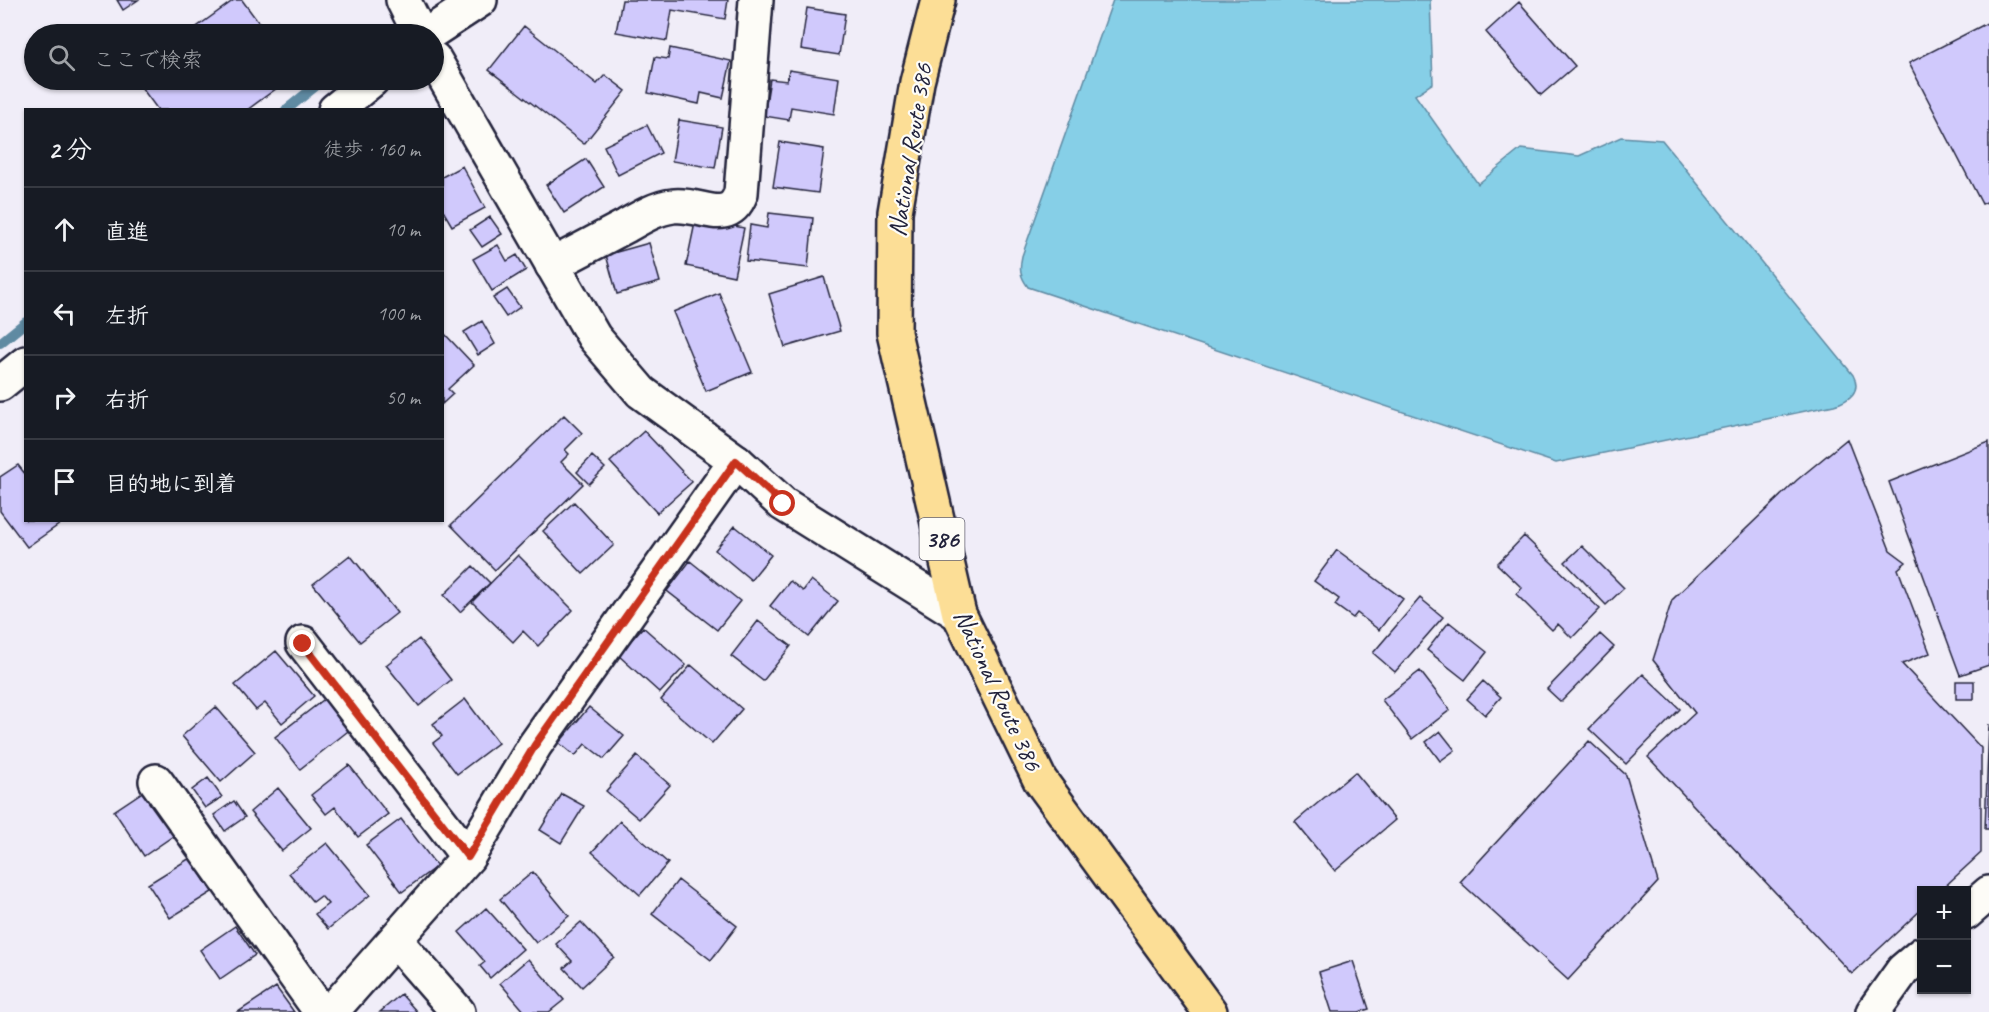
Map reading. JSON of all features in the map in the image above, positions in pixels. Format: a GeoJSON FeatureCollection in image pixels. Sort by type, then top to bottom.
{"type":"FeatureCollection","features":[{"type":"Feature","properties":{"kind":"highway","name":"National Route 386"},"geometry":{"type":"LineString","coordinates":[[938,0],[917,82],[895,212],[894,333],[959,614],[1040,780],[1206,1011]]}},
{"type":"Feature","properties":{"kind":"street"},"geometry":{"type":"LineString","coordinates":[[403,0],[415,24]]}},
{"type":"Feature","properties":{"kind":"street"},"geometry":{"type":"LineString","coordinates":[[443,24],[480,0]]}},
{"type":"Feature","properties":{"kind":"street"},"geometry":{"type":"LineString","coordinates":[[552,265],[650,213],[671,206],[685,205],[720,212],[733,207],[741,193],[756,0]]}},
{"type":"Feature","properties":{"kind":"street"},"geometry":{"type":"LineString","coordinates":[[444,76],[594,337],[641,392],[736,461],[783,504],[959,614]]}},
{"type":"Feature","properties":{"kind":"street"},"geometry":{"type":"LineString","coordinates":[[337,108],[360,90]]}},
{"type":"Feature","properties":{"kind":"street"},"geometry":{"type":"LineString","coordinates":[[0,384],[24,365]]}},
{"type":"Feature","properties":{"kind":"street"},"geometry":{"type":"LineString","coordinates":[[331,1012],[468,857],[535,745],[736,461]]}},
{"type":"Feature","properties":{"kind":"street"},"geometry":{"type":"LineString","coordinates":[[303,644],[468,857]]}},
{"type":"Feature","properties":{"kind":"street"},"geometry":{"type":"LineString","coordinates":[[156,781],[321,1012]]}},
{"type":"Feature","properties":{"kind":"street"},"geometry":{"type":"LineString","coordinates":[[1971,909],[1989,893]]}},
{"type":"Feature","properties":{"kind":"street"},"geometry":{"type":"LineString","coordinates":[[394,940],[458,1012]]}},
{"type":"Feature","properties":{"kind":"street"},"geometry":{"type":"LineString","coordinates":[[1873,1012],[1903,970],[1917,958]]}},
{"type":"Feature","properties":{"kind":"water"},"geometry":{"type":"Polygon","coordinates":[[[1113,0],[1430,0],[1433,83],[1415,95],[1478,184],[1521,149],[1579,156],[1621,137],[1662,140],[1853,375],[1855,390],[1845,401],[1834,405],[1556,463],[1028,287],[1021,273],[1022,256],[1113,0]]]}},
{"type":"Feature","properties":{"kind":"building"},"geometry":{"type":"Polygon","coordinates":[[[117,0],[138,0],[123,10],[117,0]]]}},
{"type":"Feature","properties":{"kind":"building"},"geometry":{"type":"Polygon","coordinates":[[[234,0],[242,0],[260,24],[201,24],[234,0]]]}},
{"type":"Feature","properties":{"kind":"building"},"geometry":{"type":"Polygon","coordinates":[[[622,0],[728,0],[725,19],[672,10],[667,41],[616,32],[622,0]]]}},
{"type":"Feature","properties":{"kind":"building"},"geometry":{"type":"Polygon","coordinates":[[[1519,2],[1575,66],[1541,95],[1486,32],[1519,2]]]}},
{"type":"Feature","properties":{"kind":"building"},"geometry":{"type":"Polygon","coordinates":[[[807,8],[845,14],[839,55],[801,49],[807,8]]]}},
{"type":"Feature","properties":{"kind":"building"},"geometry":{"type":"Polygon","coordinates":[[[1989,22],[1989,201],[1982,204],[1909,63],[1989,22]]]}},
{"type":"Feature","properties":{"kind":"building"},"geometry":{"type":"Polygon","coordinates":[[[524,26],[597,84],[605,75],[626,91],[584,144],[489,70],[524,26]]]}},
{"type":"Feature","properties":{"kind":"building"},"geometry":{"type":"Polygon","coordinates":[[[670,48],[731,61],[723,98],[701,93],[699,104],[648,93],[655,57],[668,59],[670,48]]]}},
{"type":"Feature","properties":{"kind":"building"},"geometry":{"type":"Polygon","coordinates":[[[789,70],[839,78],[834,114],[791,107],[789,120],[764,116],[770,79],[787,81],[789,70]]]}},
{"type":"Feature","properties":{"kind":"building"},"geometry":{"type":"Polygon","coordinates":[[[143,90],[274,90],[250,108],[157,108],[143,90]]]}},
{"type":"Feature","properties":{"kind":"building"},"geometry":{"type":"Polygon","coordinates":[[[679,120],[722,127],[715,168],[672,161],[679,120]]]}},
{"type":"Feature","properties":{"kind":"building"},"geometry":{"type":"Polygon","coordinates":[[[647,125],[661,153],[618,175],[604,146],[647,125]]]}},
{"type":"Feature","properties":{"kind":"building"},"geometry":{"type":"Polygon","coordinates":[[[780,142],[824,149],[818,193],[773,187],[780,142]]]}},
{"type":"Feature","properties":{"kind":"building"},"geometry":{"type":"Polygon","coordinates":[[[586,159],[604,187],[564,213],[546,185],[586,159]]]}},
{"type":"Feature","properties":{"kind":"building"},"geometry":{"type":"Polygon","coordinates":[[[462,166],[485,208],[452,226],[444,212],[444,176],[462,166]]]}},
{"type":"Feature","properties":{"kind":"building"},"geometry":{"type":"Polygon","coordinates":[[[769,213],[813,218],[808,268],[746,261],[750,225],[767,228],[769,213]]]}},
{"type":"Feature","properties":{"kind":"building"},"geometry":{"type":"Polygon","coordinates":[[[490,217],[502,234],[482,247],[470,230],[490,217]]]}},
{"type":"Feature","properties":{"kind":"building"},"geometry":{"type":"Polygon","coordinates":[[[696,218],[744,228],[734,276],[686,266],[696,218]]]}},
{"type":"Feature","properties":{"kind":"building"},"geometry":{"type":"Polygon","coordinates":[[[649,243],[660,282],[617,294],[606,255],[649,243]]]}},
{"type":"Feature","properties":{"kind":"building"},"geometry":{"type":"Polygon","coordinates":[[[498,245],[507,261],[517,255],[526,270],[492,291],[473,259],[498,245]]]}},
{"type":"Feature","properties":{"kind":"building"},"geometry":{"type":"Polygon","coordinates":[[[824,277],[840,331],[785,347],[769,294],[824,277]]]}},
{"type":"Feature","properties":{"kind":"building"},"geometry":{"type":"Polygon","coordinates":[[[507,289],[520,307],[506,317],[493,298],[507,289]]]}},
{"type":"Feature","properties":{"kind":"building"},"geometry":{"type":"Polygon","coordinates":[[[719,293],[752,372],[706,391],[673,312],[719,293]]]}},
{"type":"Feature","properties":{"kind":"building"},"geometry":{"type":"Polygon","coordinates":[[[482,321],[495,344],[478,355],[464,332],[482,321]]]}},
{"type":"Feature","properties":{"kind":"building"},"geometry":{"type":"Polygon","coordinates":[[[444,333],[474,365],[448,389],[453,394],[444,402],[444,333]]]}},
{"type":"Feature","properties":{"kind":"building"},"geometry":{"type":"Polygon","coordinates":[[[564,415],[582,433],[565,450],[569,454],[561,462],[583,484],[495,570],[451,525],[564,415]]]}},
{"type":"Feature","properties":{"kind":"building"},"geometry":{"type":"Polygon","coordinates":[[[644,431],[692,482],[657,513],[610,462],[644,431]]]}},
{"type":"Feature","properties":{"kind":"building"},"geometry":{"type":"Polygon","coordinates":[[[1847,439],[1890,550],[1906,562],[1898,569],[1930,653],[1902,664],[1981,748],[1981,853],[1945,886],[1917,886],[1917,914],[1852,974],[1648,757],[1695,713],[1653,660],[1672,600],[1797,480],[1847,439]]]}},
{"type":"Feature","properties":{"kind":"building"},"geometry":{"type":"Polygon","coordinates":[[[1989,442],[1989,665],[1960,675],[1889,482],[1989,442]]]}},
{"type":"Feature","properties":{"kind":"building"},"geometry":{"type":"Polygon","coordinates":[[[592,456],[605,468],[589,484],[577,472],[592,456]]]}},
{"type":"Feature","properties":{"kind":"building"},"geometry":{"type":"Polygon","coordinates":[[[18,465],[24,472],[24,522],[59,522],[60,524],[27,547],[0,511],[0,477],[18,465]]]}},
{"type":"Feature","properties":{"kind":"building"},"geometry":{"type":"Polygon","coordinates":[[[574,502],[614,545],[583,574],[543,531],[574,502]]]}},
{"type":"Feature","properties":{"kind":"building"},"geometry":{"type":"Polygon","coordinates":[[[735,526],[771,555],[751,580],[715,550],[735,526]]]}},
{"type":"Feature","properties":{"kind":"building"},"geometry":{"type":"Polygon","coordinates":[[[1524,536],[1600,609],[1572,638],[1558,624],[1552,630],[1516,594],[1522,588],[1497,564],[1524,536]]]}},
{"type":"Feature","properties":{"kind":"building"},"geometry":{"type":"Polygon","coordinates":[[[1582,546],[1624,588],[1606,605],[1565,562],[1582,546]]]}},
{"type":"Feature","properties":{"kind":"building"},"geometry":{"type":"Polygon","coordinates":[[[1337,550],[1403,599],[1379,630],[1357,613],[1353,618],[1335,605],[1339,599],[1314,581],[1337,550]]]}},
{"type":"Feature","properties":{"kind":"building"},"geometry":{"type":"Polygon","coordinates":[[[350,555],[397,613],[360,642],[313,584],[350,555]]]}},
{"type":"Feature","properties":{"kind":"building"},"geometry":{"type":"Polygon","coordinates":[[[518,555],[573,610],[538,646],[523,631],[513,642],[472,602],[518,555]]]}},
{"type":"Feature","properties":{"kind":"building"},"geometry":{"type":"Polygon","coordinates":[[[690,561],[740,601],[717,630],[667,591],[690,561]]]}},
{"type":"Feature","properties":{"kind":"building"},"geometry":{"type":"Polygon","coordinates":[[[473,566],[490,583],[460,612],[444,595],[473,566]]]}},
{"type":"Feature","properties":{"kind":"building"},"geometry":{"type":"Polygon","coordinates":[[[811,580],[838,601],[809,637],[770,606],[790,581],[803,591],[811,580]]]}},
{"type":"Feature","properties":{"kind":"building"},"geometry":{"type":"Polygon","coordinates":[[[1420,598],[1443,617],[1395,672],[1373,653],[1420,598]]]}},
{"type":"Feature","properties":{"kind":"building"},"geometry":{"type":"Polygon","coordinates":[[[758,621],[791,646],[763,681],[731,656],[758,621]]]}},
{"type":"Feature","properties":{"kind":"building"},"geometry":{"type":"Polygon","coordinates":[[[1449,622],[1487,652],[1465,680],[1427,650],[1449,622]]]}},
{"type":"Feature","properties":{"kind":"building"},"geometry":{"type":"Polygon","coordinates":[[[643,627],[686,665],[660,693],[618,655],[643,627]]]}},
{"type":"Feature","properties":{"kind":"building"},"geometry":{"type":"Polygon","coordinates":[[[1600,634],[1614,647],[1561,702],[1547,689],[1600,634]]]}},
{"type":"Feature","properties":{"kind":"building"},"geometry":{"type":"Polygon","coordinates":[[[419,639],[451,680],[419,706],[386,665],[419,639]]]}},
{"type":"Feature","properties":{"kind":"building"},"geometry":{"type":"Polygon","coordinates":[[[276,651],[314,696],[282,723],[265,703],[256,710],[235,685],[276,651]]]}},
{"type":"Feature","properties":{"kind":"building"},"geometry":{"type":"Polygon","coordinates":[[[691,665],[742,709],[712,744],[661,700],[691,665]]]}},
{"type":"Feature","properties":{"kind":"building"},"geometry":{"type":"Polygon","coordinates":[[[1420,671],[1450,710],[1412,739],[1382,700],[1420,671]]]}},
{"type":"Feature","properties":{"kind":"building"},"geometry":{"type":"Polygon","coordinates":[[[1643,674],[1680,709],[1626,764],[1589,729],[1643,674]]]}},
{"type":"Feature","properties":{"kind":"building"},"geometry":{"type":"Polygon","coordinates":[[[1483,681],[1501,697],[1485,715],[1467,699],[1483,681]]]}},
{"type":"Feature","properties":{"kind":"building"},"geometry":{"type":"Polygon","coordinates":[[[1956,681],[1974,681],[1974,699],[1956,699],[1956,681]]]}},
{"type":"Feature","properties":{"kind":"building"},"geometry":{"type":"Polygon","coordinates":[[[327,697],[352,728],[300,769],[275,737],[327,697]]]}},
{"type":"Feature","properties":{"kind":"building"},"geometry":{"type":"Polygon","coordinates":[[[465,699],[498,743],[457,774],[433,743],[442,736],[433,724],[465,699]]]}},
{"type":"Feature","properties":{"kind":"building"},"geometry":{"type":"Polygon","coordinates":[[[216,707],[255,752],[221,782],[182,736],[216,707]]]}},
{"type":"Feature","properties":{"kind":"building"},"geometry":{"type":"Polygon","coordinates":[[[589,707],[624,736],[604,759],[585,744],[575,756],[559,743],[589,707]]]}},
{"type":"Feature","properties":{"kind":"building"},"geometry":{"type":"Polygon","coordinates":[[[1989,724],[1989,829],[1985,829],[1989,724]]]}},
{"type":"Feature","properties":{"kind":"building"},"geometry":{"type":"Polygon","coordinates":[[[1440,731],[1455,750],[1440,761],[1426,742],[1440,731]]]}},
{"type":"Feature","properties":{"kind":"building"},"geometry":{"type":"Polygon","coordinates":[[[1589,741],[1626,775],[1658,882],[1568,980],[1460,882],[1589,741]]]}},
{"type":"Feature","properties":{"kind":"building"},"geometry":{"type":"Polygon","coordinates":[[[637,756],[670,785],[639,819],[606,791],[637,756]]]}},
{"type":"Feature","properties":{"kind":"building"},"geometry":{"type":"Polygon","coordinates":[[[349,765],[388,814],[358,837],[335,807],[326,814],[311,795],[349,765]]]}},
{"type":"Feature","properties":{"kind":"building"},"geometry":{"type":"Polygon","coordinates":[[[1355,772],[1395,820],[1335,871],[1295,822],[1355,772]]]}},
{"type":"Feature","properties":{"kind":"building"},"geometry":{"type":"Polygon","coordinates":[[[208,778],[222,797],[205,808],[192,790],[208,778]]]}},
{"type":"Feature","properties":{"kind":"building"},"geometry":{"type":"Polygon","coordinates":[[[278,788],[311,828],[282,851],[250,812],[278,788]]]}},
{"type":"Feature","properties":{"kind":"building"},"geometry":{"type":"Polygon","coordinates":[[[147,789],[176,834],[144,856],[114,811],[147,789]]]}},
{"type":"Feature","properties":{"kind":"building"},"geometry":{"type":"Polygon","coordinates":[[[562,794],[584,806],[561,843],[540,830],[562,794]]]}},
{"type":"Feature","properties":{"kind":"building"},"geometry":{"type":"Polygon","coordinates":[[[234,801],[245,817],[225,831],[214,815],[234,801]]]}},
{"type":"Feature","properties":{"kind":"building"},"geometry":{"type":"Polygon","coordinates":[[[401,819],[437,866],[402,892],[366,845],[401,819]]]}},
{"type":"Feature","properties":{"kind":"building"},"geometry":{"type":"Polygon","coordinates":[[[620,821],[668,863],[640,895],[592,852],[620,821]]]}},
{"type":"Feature","properties":{"kind":"building"},"geometry":{"type":"Polygon","coordinates":[[[327,843],[370,895],[328,929],[315,914],[328,904],[321,896],[313,902],[289,873],[327,843]]]}},
{"type":"Feature","properties":{"kind":"building"},"geometry":{"type":"Polygon","coordinates":[[[190,858],[212,892],[170,918],[148,884],[190,858]]]}},
{"type":"Feature","properties":{"kind":"building"},"geometry":{"type":"Polygon","coordinates":[[[533,872],[569,916],[536,943],[500,899],[533,872]]]}},
{"type":"Feature","properties":{"kind":"building"},"geometry":{"type":"Polygon","coordinates":[[[678,880],[737,926],[711,960],[652,914],[678,880]]]}},
{"type":"Feature","properties":{"kind":"building"},"geometry":{"type":"Polygon","coordinates":[[[486,908],[523,949],[490,978],[480,966],[485,962],[459,932],[486,908]]]}},
{"type":"Feature","properties":{"kind":"building"},"geometry":{"type":"Polygon","coordinates":[[[581,922],[614,957],[582,987],[564,968],[572,961],[556,944],[581,922]]]}},
{"type":"Feature","properties":{"kind":"building"},"geometry":{"type":"Polygon","coordinates":[[[235,926],[255,955],[220,979],[200,950],[235,926]]]}},
{"type":"Feature","properties":{"kind":"building"},"geometry":{"type":"Polygon","coordinates":[[[528,959],[564,1000],[549,1012],[525,1012],[500,983],[528,959]]]}},
{"type":"Feature","properties":{"kind":"building"},"geometry":{"type":"Polygon","coordinates":[[[1353,961],[1369,1009],[1359,1012],[1332,1012],[1319,972],[1353,961]]]}},
{"type":"Feature","properties":{"kind":"building"},"geometry":{"type":"Polygon","coordinates":[[[276,987],[294,1012],[238,1012],[276,987]]]}},
{"type":"Feature","properties":{"kind":"building"},"geometry":{"type":"Polygon","coordinates":[[[401,994],[417,1012],[380,1012],[401,994]]]}},
{"type":"Feature","properties":{"kind":"waterway"},"geometry":{"type":"LineString","coordinates":[[288,108],[311,90]]}},
{"type":"Feature","properties":{"kind":"waterway"},"geometry":{"type":"LineString","coordinates":[[0,343],[24,324]]}},
{"type":"Feature","properties":{"kind":"route"},"geometry":{"type":"LineString","coordinates":[[303,644],[468,857],[535,745],[736,461],[783,504]]}}]}
